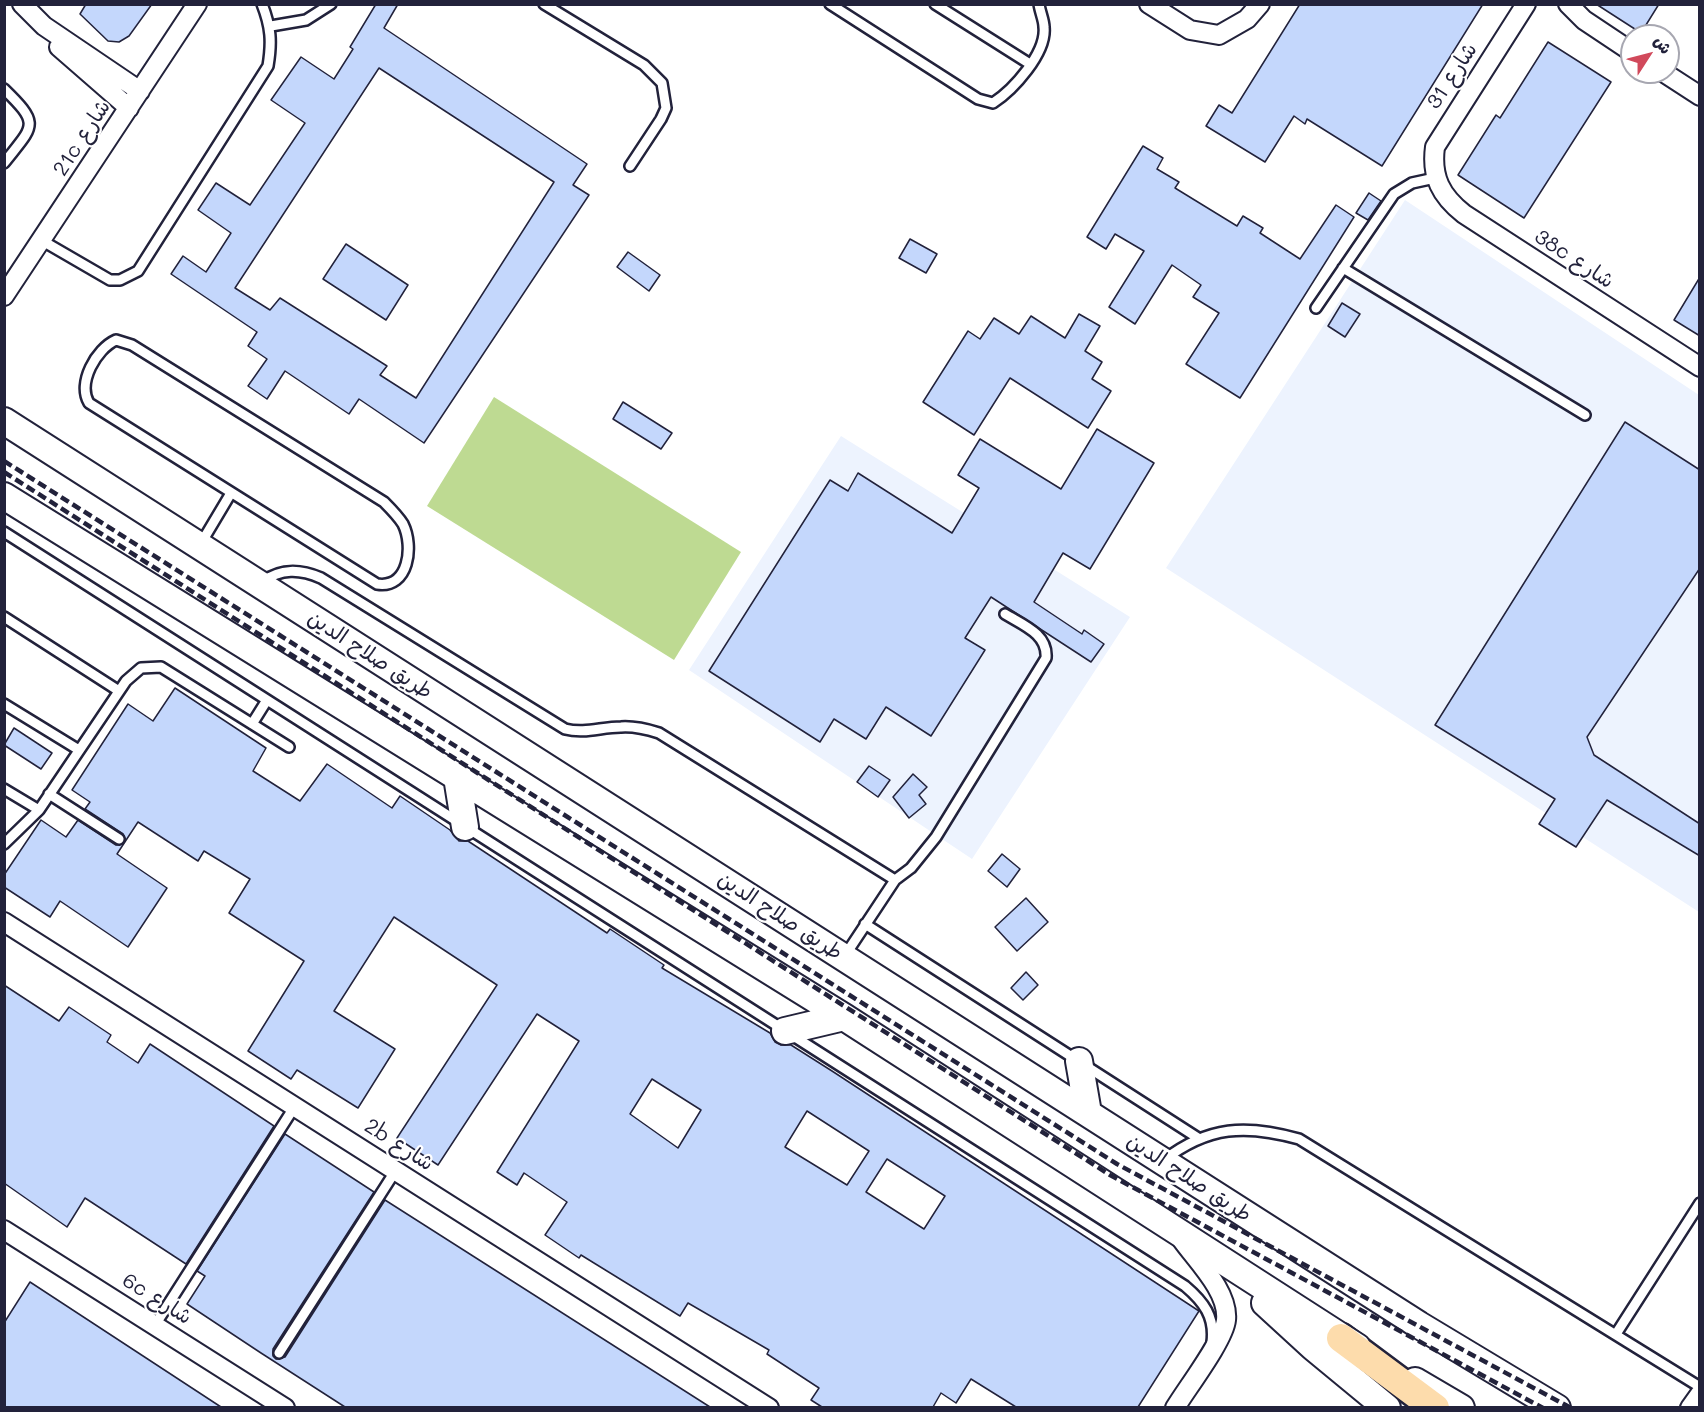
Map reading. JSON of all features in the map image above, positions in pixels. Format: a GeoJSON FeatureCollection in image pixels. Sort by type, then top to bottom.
{"type":"FeatureCollection","features":[{"type":"Feature","properties":{"kind":"main road","name":"طريق صلاح الدين"},"geometry":{"type":"LineString","coordinates":[[4,421],[1419,1325],[1557,1407]]}},
{"type":"Feature","properties":{"kind":"main road"},"geometry":{"type":"LineString","coordinates":[[4,496],[844,1017],[1341,1338],[1461,1407]]}},
{"type":"Feature","properties":{"kind":"main road"},"geometry":{"type":"LineString","coordinates":[[457,777],[465,827]]}},
{"type":"Feature","properties":{"kind":"main road"},"geometry":{"type":"LineString","coordinates":[[785,1031],[844,1017]]}},
{"type":"Feature","properties":{"kind":"main road"},"geometry":{"type":"LineString","coordinates":[[1079,1061],[1088,1113]]}},
{"type":"Feature","properties":{"kind":"main road"},"geometry":{"type":"LineString","coordinates":[[1222,1261],[1313,1347],[1387,1407]]}},
{"type":"Feature","properties":{"kind":"main road"},"geometry":{"type":"LineString","coordinates":[[1341,1338],[1435,1407]]}},
{"type":"Feature","properties":{"kind":"street"},"geometry":{"type":"LineString","coordinates":[[22,4],[64,51],[129,108]]}},
{"type":"Feature","properties":{"kind":"street","name":"21c شارع"},"geometry":{"type":"LineString","coordinates":[[4,296],[197,4]]}},
{"type":"Feature","properties":{"kind":"street"},"geometry":{"type":"LineString","coordinates":[[1149,4],[1190,30],[1219,35],[1247,19],[1260,4]]}},
{"type":"Feature","properties":{"kind":"street","name":"شارع 31"},"geometry":{"type":"LineString","coordinates":[[1435,178],[1433,163],[1435,147],[1526,4]]}},
{"type":"Feature","properties":{"kind":"street"},"geometry":{"type":"LineString","coordinates":[[1568,4],[1584,20],[1620,44]]}},
{"type":"Feature","properties":{"kind":"street"},"geometry":{"type":"LineString","coordinates":[[44,26],[140,91]]}},
{"type":"Feature","properties":{"kind":"street"},"geometry":{"type":"LineString","coordinates":[[1680,83],[1700,96]]}},
{"type":"Feature","properties":{"kind":"street","name":"38c شارع"},"geometry":{"type":"LineString","coordinates":[[1435,178],[1447,198],[1464,214],[1700,367]]}},
{"type":"Feature","properties":{"kind":"street","name":"2b شارع"},"geometry":{"type":"LineString","coordinates":[[4,922],[769,1407]]}},
{"type":"Feature","properties":{"kind":"street","name":"6c شارع"},"geometry":{"type":"LineString","coordinates":[[4,1230],[285,1407]]}},
{"type":"Feature","properties":{"kind":"street"},"geometry":{"type":"LineString","coordinates":[[1174,1407],[1212,1350],[1226,1320],[1223,1303],[1216,1288],[1176,1231]]}},
{"type":"Feature","properties":{"kind":"lane"},"geometry":{"type":"LineString","coordinates":[[41,240],[110,280],[120,280],[138,271],[268,66],[272,45],[271,26],[262,4]]}},
{"type":"Feature","properties":{"kind":"lane"},"geometry":{"type":"LineString","coordinates":[[271,26],[306,20],[331,4]]}},
{"type":"Feature","properties":{"kind":"lane"},"geometry":{"type":"LineString","coordinates":[[544,4],[644,65],[662,83],[666,108],[662,119],[630,166]]}},
{"type":"Feature","properties":{"kind":"lane"},"geometry":{"type":"LineString","coordinates":[[830,4],[978,99],[993,103],[1019,80],[1039,50],[1045,29],[1039,4]]}},
{"type":"Feature","properties":{"kind":"lane"},"geometry":{"type":"LineString","coordinates":[[935,4],[1030,64]]}},
{"type":"Feature","properties":{"kind":"lane"},"geometry":{"type":"LineString","coordinates":[[4,89],[28,112],[30,124],[26,136],[4,163]]}},
{"type":"Feature","properties":{"kind":"lane"},"geometry":{"type":"LineString","coordinates":[[1316,308],[1394,194],[1412,183],[1435,178]]}},
{"type":"Feature","properties":{"kind":"lane"},"geometry":{"type":"LineString","coordinates":[[1343,268],[1585,415]]}},
{"type":"Feature","properties":{"kind":"lane"},"geometry":{"type":"LineString","coordinates":[[116,340],[132,345],[384,502],[402,524],[407,537],[408,552],[401,575],[391,584],[377,584],[231,493],[89,402],[84,395],[86,378],[107,344],[116,340]]}},
{"type":"Feature","properties":{"kind":"lane"},"geometry":{"type":"LineString","coordinates":[[200,546],[231,493]]}},
{"type":"Feature","properties":{"kind":"lane"},"geometry":{"type":"LineString","coordinates":[[4,532],[1185,1287],[1199,1298],[1210,1314],[1213,1333],[1212,1350]]}},
{"type":"Feature","properties":{"kind":"lane"},"geometry":{"type":"LineString","coordinates":[[259,584],[270,576],[289,571],[309,573],[321,578],[565,729],[588,732],[620,726],[659,733],[895,880]]}},
{"type":"Feature","properties":{"kind":"lane"},"geometry":{"type":"LineString","coordinates":[[844,957],[895,880],[911,868],[936,837],[1046,658],[1044,644],[1040,637],[1005,614]]}},
{"type":"Feature","properties":{"kind":"lane"},"geometry":{"type":"LineString","coordinates":[[4,617],[119,691]]}},
{"type":"Feature","properties":{"kind":"lane"},"geometry":{"type":"LineString","coordinates":[[4,844],[39,810],[119,691],[132,673],[141,668],[160,667],[289,747]]}},
{"type":"Feature","properties":{"kind":"lane"},"geometry":{"type":"LineString","coordinates":[[252,724],[267,700]]}},
{"type":"Feature","properties":{"kind":"lane"},"geometry":{"type":"LineString","coordinates":[[4,704],[79,750]]}},
{"type":"Feature","properties":{"kind":"lane"},"geometry":{"type":"LineString","coordinates":[[4,789],[39,810]]}},
{"type":"Feature","properties":{"kind":"lane"},"geometry":{"type":"LineString","coordinates":[[49,794],[119,838]]}},
{"type":"Feature","properties":{"kind":"lane"},"geometry":{"type":"LineString","coordinates":[[866,924],[1198,1138]]}},
{"type":"Feature","properties":{"kind":"lane"},"geometry":{"type":"LineString","coordinates":[[155,1325],[295,1106]]}},
{"type":"Feature","properties":{"kind":"lane"},"geometry":{"type":"LineString","coordinates":[[1162,1161],[1198,1138],[1232,1129],[1266,1130],[1299,1138],[1616,1334],[1696,1399]]}},
{"type":"Feature","properties":{"kind":"lane"},"geometry":{"type":"LineString","coordinates":[[279,1353],[396,1170]]}},
{"type":"Feature","properties":{"kind":"lane"},"geometry":{"type":"LineString","coordinates":[[1616,1334],[1700,1203]]}},
{"type":"Feature","properties":{"kind":"shaded area"},"geometry":{"type":"Polygon","coordinates":[[[1405,200],[1699,395],[1699,912],[1166,568],[1405,200]]]}},
{"type":"Feature","properties":{"kind":"shaded area"},"geometry":{"type":"Polygon","coordinates":[[[841,436],[1130,617],[972,859],[689,670],[841,436]]]}},
{"type":"Feature","properties":{"kind":"green space"},"geometry":{"type":"Polygon","coordinates":[[[494,397],[741,552],[674,660],[427,506],[494,397]]]}},
{"type":"Feature","properties":{"kind":"building"},"geometry":{"type":"Polygon","coordinates":[[[86,4],[152,4],[129,36],[119,42],[108,41],[80,14],[86,4]]]}},
{"type":"Feature","properties":{"kind":"building"},"geometry":{"type":"Polygon","coordinates":[[[376,4],[398,4],[384,28],[587,164],[573,185],[589,195],[424,443],[359,399],[349,414],[285,371],[267,399],[248,386],[267,359],[248,346],[257,332],[171,274],[183,256],[206,272],[231,233],[198,210],[216,183],[250,205],[305,123],[271,100],[301,57],[334,79],[353,49],[350,47],[376,4]],[[379,68],[235,288],[270,310],[280,298],[387,366],[380,375],[416,398],[554,182],[379,68]]]}},
{"type":"Feature","properties":{"kind":"building"},"geometry":{"type":"Polygon","coordinates":[[[1300,4],[1483,4],[1382,166],[1307,119],[1305,124],[1294,116],[1265,162],[1206,126],[1219,105],[1232,113],[1300,4]]]}},
{"type":"Feature","properties":{"kind":"building"},"geometry":{"type":"Polygon","coordinates":[[[1596,4],[1659,4],[1647,24],[1627,24],[1596,4]]]}},
{"type":"Feature","properties":{"kind":"building"},"geometry":{"type":"Polygon","coordinates":[[[1548,42],[1611,82],[1524,218],[1458,175],[1496,115],[1500,118],[1548,42]]]}},
{"type":"Feature","properties":{"kind":"building"},"geometry":{"type":"Polygon","coordinates":[[[1143,146],[1163,158],[1157,169],[1179,182],[1175,188],[1237,226],[1243,216],[1263,228],[1260,233],[1300,259],[1336,205],[1354,217],[1240,398],[1186,364],[1219,313],[1193,297],[1201,285],[1172,265],[1135,324],[1109,307],[1144,251],[1115,234],[1106,249],[1087,237],[1143,146]]]}},
{"type":"Feature","properties":{"kind":"building"},"geometry":{"type":"Polygon","coordinates":[[[1369,193],[1381,201],[1368,220],[1356,213],[1369,193]]]}},
{"type":"Feature","properties":{"kind":"building"},"geometry":{"type":"Polygon","coordinates":[[[910,239],[937,254],[926,273],[899,258],[910,239]]]}},
{"type":"Feature","properties":{"kind":"building"},"geometry":{"type":"Polygon","coordinates":[[[346,244],[408,285],[386,320],[323,279],[346,244]]]}},
{"type":"Feature","properties":{"kind":"building"},"geometry":{"type":"Polygon","coordinates":[[[628,252],[660,275],[649,291],[617,267],[628,252]]]}},
{"type":"Feature","properties":{"kind":"building"},"geometry":{"type":"Polygon","coordinates":[[[1700,277],[1700,336],[1674,320],[1700,277]]]}},
{"type":"Feature","properties":{"kind":"building"},"geometry":{"type":"Polygon","coordinates":[[[1342,303],[1360,314],[1345,337],[1328,326],[1342,303]]]}},
{"type":"Feature","properties":{"kind":"building"},"geometry":{"type":"Polygon","coordinates":[[[1079,314],[1100,326],[1085,351],[1102,362],[1092,379],[1111,391],[1088,428],[1010,378],[974,435],[923,402],[968,331],[980,339],[994,318],[1019,334],[1031,316],[1065,338],[1079,314]]]}},
{"type":"Feature","properties":{"kind":"building"},"geometry":{"type":"Polygon","coordinates":[[[623,402],[672,433],[661,449],[613,419],[623,402]]]}},
{"type":"Feature","properties":{"kind":"building"},"geometry":{"type":"Polygon","coordinates":[[[1625,422],[1700,470],[1700,568],[1587,737],[1594,755],[1700,824],[1700,856],[1607,800],[1576,847],[1539,824],[1555,799],[1435,725],[1625,422]]]}},
{"type":"Feature","properties":{"kind":"building"},"geometry":{"type":"Polygon","coordinates":[[[1097,429],[1154,463],[1090,569],[1063,553],[1034,602],[1082,634],[1084,630],[1104,644],[1091,662],[991,597],[965,638],[985,650],[931,736],[886,707],[866,739],[834,719],[820,742],[709,671],[830,480],[848,491],[858,473],[952,533],[979,488],[958,475],[980,439],[1061,489],[1097,429]]]}},
{"type":"Feature","properties":{"kind":"building"},"geometry":{"type":"Polygon","coordinates":[[[175,688],[266,748],[253,771],[300,801],[327,764],[392,808],[400,796],[450,830],[459,841],[468,841],[607,933],[610,929],[664,965],[662,968],[770,1033],[775,1042],[781,1045],[791,1045],[832,1071],[1199,1311],[1138,1407],[1016,1407],[971,1379],[956,1403],[941,1393],[933,1407],[822,1407],[811,1400],[819,1388],[767,1354],[769,1350],[688,1303],[680,1316],[581,1255],[579,1258],[545,1235],[567,1202],[524,1173],[517,1185],[497,1172],[579,1041],[537,1014],[438,1165],[397,1138],[497,985],[394,917],[334,1011],[395,1049],[358,1108],[297,1070],[291,1079],[248,1051],[304,961],[229,913],[250,879],[204,851],[198,861],[138,822],[117,854],[167,888],[128,947],[60,901],[50,917],[4,887],[4,875],[41,820],[66,837],[78,820],[116,845],[124,843],[123,834],[85,809],[90,802],[72,790],[128,704],[153,721],[175,688]],[[652,1079],[630,1114],[678,1148],[701,1110],[652,1079]],[[807,1111],[785,1147],[847,1185],[869,1151],[807,1111]],[[887,1159],[866,1192],[924,1229],[945,1196],[887,1159]]]}},
{"type":"Feature","properties":{"kind":"building"},"geometry":{"type":"Polygon","coordinates":[[[14,728],[52,753],[41,769],[4,745],[14,728]]]}},
{"type":"Feature","properties":{"kind":"building"},"geometry":{"type":"Polygon","coordinates":[[[869,766],[890,780],[878,797],[857,782],[869,766]]]}},
{"type":"Feature","properties":{"kind":"building"},"geometry":{"type":"Polygon","coordinates":[[[913,774],[927,787],[919,795],[926,804],[909,818],[893,797],[913,774]]]}},
{"type":"Feature","properties":{"kind":"building"},"geometry":{"type":"Polygon","coordinates":[[[1002,854],[1020,869],[1007,887],[988,871],[1002,854]]]}},
{"type":"Feature","properties":{"kind":"building"},"geometry":{"type":"Polygon","coordinates":[[[1026,898],[1048,922],[1017,951],[995,927],[1026,898]]]}},
{"type":"Feature","properties":{"kind":"building"},"geometry":{"type":"Polygon","coordinates":[[[1026,972],[1038,985],[1023,1000],[1011,988],[1026,972]]]}},
{"type":"Feature","properties":{"kind":"building"},"geometry":{"type":"Polygon","coordinates":[[[4,985],[59,1021],[69,1007],[111,1035],[107,1042],[138,1063],[150,1044],[274,1126],[186,1264],[85,1198],[67,1227],[4,1183],[4,985]]]}},
{"type":"Feature","properties":{"kind":"building"},"geometry":{"type":"Polygon","coordinates":[[[285,1134],[374,1192],[273,1349],[273,1356],[276,1359],[285,1357],[385,1200],[710,1407],[345,1407],[187,1304],[205,1276],[197,1271],[285,1134]]]}},
{"type":"Feature","properties":{"kind":"building"},"geometry":{"type":"Polygon","coordinates":[[[30,1282],[221,1407],[4,1407],[4,1323],[30,1282]]]}},
{"type":"Feature","properties":{"kind":"railway"},"geometry":{"type":"LineString","coordinates":[[4,461],[1117,1164],[1571,1408]]}},
{"type":"Feature","properties":{"kind":"railway"},"geometry":{"type":"LineString","coordinates":[[4,472],[1110,1175],[1543,1408]]}}]}
